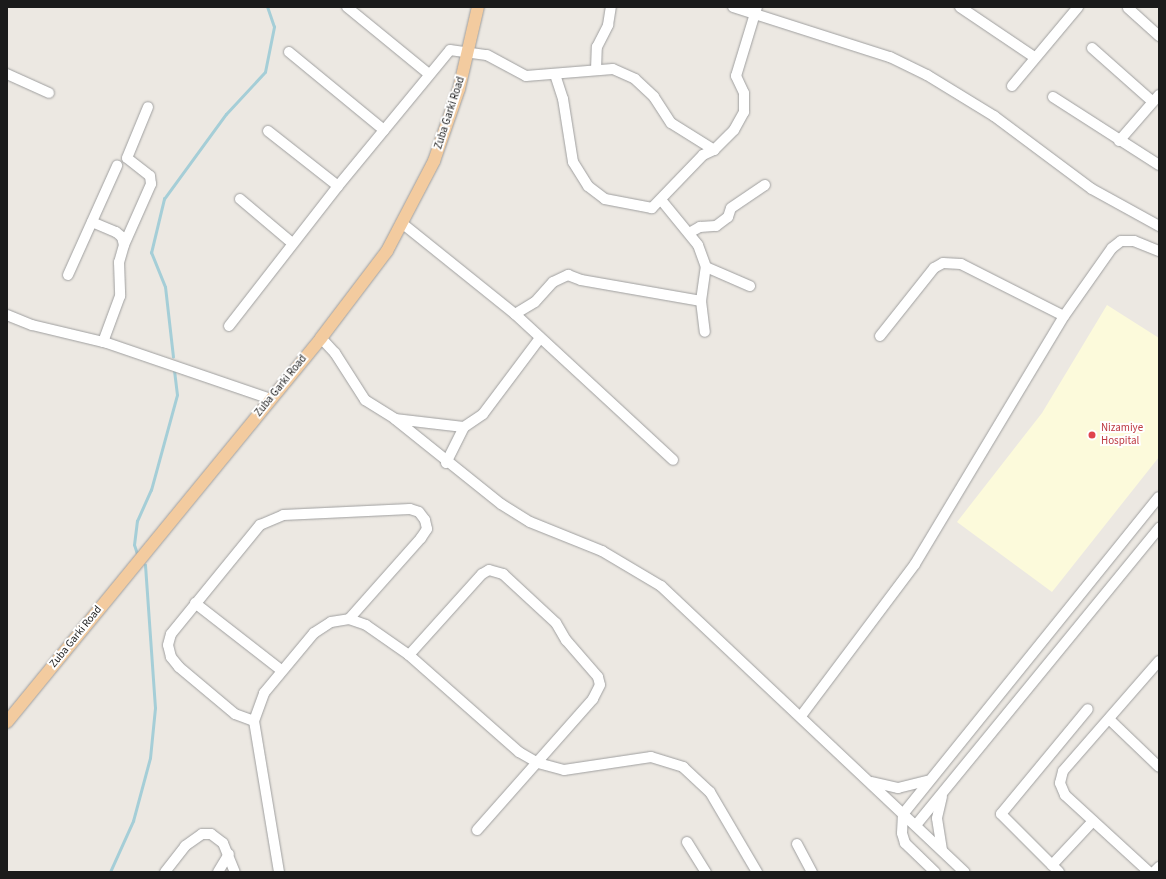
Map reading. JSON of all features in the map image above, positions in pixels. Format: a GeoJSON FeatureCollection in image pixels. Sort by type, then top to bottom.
{"type":"FeatureCollection","features":[{"type":"Feature","properties":{"kind":"main road","name":"Zuba Garki Road"},"geometry":{"type":"LineString","coordinates":[[7,722],[356,294],[403,224],[434,161],[460,89],[477,7]]}},
{"type":"Feature","properties":{"kind":"street"},"geometry":{"type":"LineString","coordinates":[[347,7],[429,74]]}},
{"type":"Feature","properties":{"kind":"street"},"geometry":{"type":"LineString","coordinates":[[596,70],[596,48],[608,25],[611,7]]}},
{"type":"Feature","properties":{"kind":"street"},"geometry":{"type":"LineString","coordinates":[[733,7],[756,11],[890,57],[927,76],[994,116],[1092,190],[1159,226]]}},
{"type":"Feature","properties":{"kind":"street"},"geometry":{"type":"LineString","coordinates":[[960,7],[1034,58]]}},
{"type":"Feature","properties":{"kind":"street"},"geometry":{"type":"LineString","coordinates":[[1012,86],[1078,7]]}},
{"type":"Feature","properties":{"kind":"street"},"geometry":{"type":"LineString","coordinates":[[1128,8],[1159,36]]}},
{"type":"Feature","properties":{"kind":"street"},"geometry":{"type":"LineString","coordinates":[[556,75],[563,99],[573,162],[588,186],[605,199],[622,205],[652,208],[662,201],[673,185],[698,160],[714,150],[734,130],[744,112],[744,93],[736,76],[756,11]]}},
{"type":"Feature","properties":{"kind":"street"},"geometry":{"type":"LineString","coordinates":[[1092,48],[1156,98],[1120,141]]}},
{"type":"Feature","properties":{"kind":"street"},"geometry":{"type":"LineString","coordinates":[[229,326],[292,243],[450,50],[468,50],[498,59],[526,76],[556,75],[613,69],[635,79],[654,97],[671,123],[714,150]]}},
{"type":"Feature","properties":{"kind":"street"},"geometry":{"type":"LineString","coordinates":[[289,52],[384,130]]}},
{"type":"Feature","properties":{"kind":"street"},"geometry":{"type":"LineString","coordinates":[[7,74],[49,93]]}},
{"type":"Feature","properties":{"kind":"street"},"geometry":{"type":"LineString","coordinates":[[1053,97],[1159,165]]}},
{"type":"Feature","properties":{"kind":"street"},"geometry":{"type":"LineString","coordinates":[[103,342],[120,296],[119,262],[124,245],[151,184],[150,176],[127,158],[148,107]]}},
{"type":"Feature","properties":{"kind":"street"},"geometry":{"type":"LineString","coordinates":[[268,131],[338,186]]}},
{"type":"Feature","properties":{"kind":"street"},"geometry":{"type":"LineString","coordinates":[[68,275],[117,166]]}},
{"type":"Feature","properties":{"kind":"street"},"geometry":{"type":"LineString","coordinates":[[689,233],[700,227],[716,226],[728,216],[731,208],[764,186]]}},
{"type":"Feature","properties":{"kind":"street"},"geometry":{"type":"LineString","coordinates":[[240,199],[292,243]]}},
{"type":"Feature","properties":{"kind":"street"},"geometry":{"type":"LineString","coordinates":[[662,201],[698,245],[706,267],[701,301],[705,332]]}},
{"type":"Feature","properties":{"kind":"street"},"geometry":{"type":"LineString","coordinates":[[92,222],[116,232],[122,237],[124,245]]}},
{"type":"Feature","properties":{"kind":"street"},"geometry":{"type":"LineString","coordinates":[[403,224],[515,314],[673,460]]}},
{"type":"Feature","properties":{"kind":"street"},"geometry":{"type":"LineString","coordinates":[[801,716],[915,564],[1064,316],[1112,248],[1121,241],[1134,241],[1159,251]]}},
{"type":"Feature","properties":{"kind":"street"},"geometry":{"type":"LineString","coordinates":[[880,336],[934,268],[943,263],[962,264],[1064,316]]}},
{"type":"Feature","properties":{"kind":"street"},"geometry":{"type":"LineString","coordinates":[[706,267],[750,286]]}},
{"type":"Feature","properties":{"kind":"street"},"geometry":{"type":"LineString","coordinates":[[515,314],[535,302],[552,282],[568,275],[581,280],[701,301]]}},
{"type":"Feature","properties":{"kind":"street"},"geometry":{"type":"LineString","coordinates":[[7,315],[32,325],[103,342],[271,399]]}},
{"type":"Feature","properties":{"kind":"street"},"geometry":{"type":"LineString","coordinates":[[321,338],[335,353],[365,400],[395,419],[446,463],[530,522],[602,552],[661,586],[801,716],[965,872]]}},
{"type":"Feature","properties":{"kind":"street"},"geometry":{"type":"LineString","coordinates":[[446,463],[464,427],[483,414],[540,338]]}},
{"type":"Feature","properties":{"kind":"street"},"geometry":{"type":"LineString","coordinates":[[395,419],[464,427]]}},
{"type":"Feature","properties":{"kind":"street"},"geometry":{"type":"LineString","coordinates":[[935,872],[905,843],[902,833],[903,814],[927,782],[1159,497]]}},
{"type":"Feature","properties":{"kind":"street"},"geometry":{"type":"LineString","coordinates":[[254,721],[236,714],[178,667],[171,657],[168,645],[171,634],[260,525],[271,518],[410,509],[419,512],[426,520],[427,529],[421,538],[350,619]]}},
{"type":"Feature","properties":{"kind":"street"},"geometry":{"type":"LineString","coordinates":[[916,825],[1159,528]]}},
{"type":"Feature","properties":{"kind":"street"},"geometry":{"type":"LineString","coordinates":[[409,655],[482,574],[489,570],[502,574],[556,623],[566,640],[598,677],[600,685],[594,699],[477,830]]}},
{"type":"Feature","properties":{"kind":"street"},"geometry":{"type":"LineString","coordinates":[[195,603],[281,670]]}},
{"type":"Feature","properties":{"kind":"street"},"geometry":{"type":"LineString","coordinates":[[279,872],[254,721],[264,693],[281,670],[314,633],[331,622],[350,619],[366,625],[409,655],[519,752],[538,763],[564,770],[651,757],[683,767],[710,792],[757,872]]}},
{"type":"Feature","properties":{"kind":"street"},"geometry":{"type":"LineString","coordinates":[[1149,872],[1065,795],[1060,783],[1063,771],[1159,661]]}},
{"type":"Feature","properties":{"kind":"street"},"geometry":{"type":"LineString","coordinates":[[1088,709],[1001,814],[1055,868],[1093,821]]}},
{"type":"Feature","properties":{"kind":"street"},"geometry":{"type":"LineString","coordinates":[[1109,719],[1159,767]]}},
{"type":"Feature","properties":{"kind":"street"},"geometry":{"type":"LineString","coordinates":[[870,782],[898,788],[927,782]]}},
{"type":"Feature","properties":{"kind":"street"},"geometry":{"type":"LineString","coordinates":[[942,850],[937,818],[943,793]]}},
{"type":"Feature","properties":{"kind":"street"},"geometry":{"type":"LineString","coordinates":[[165,872],[184,846],[202,834],[217,837],[229,854],[235,872]]}},
{"type":"Feature","properties":{"kind":"street"},"geometry":{"type":"LineString","coordinates":[[686,842],[706,872]]}},
{"type":"Feature","properties":{"kind":"street"},"geometry":{"type":"LineString","coordinates":[[796,844],[812,872]]}},
{"type":"Feature","properties":{"kind":"street"},"geometry":{"type":"LineString","coordinates":[[218,872],[229,854]]}},
{"type":"Feature","properties":{"kind":"street"},"geometry":{"type":"LineString","coordinates":[[1154,872],[1159,867]]}},
{"type":"Feature","properties":{"kind":"shaded area","name":"Nizamiye Hospital"},"geometry":{"type":"Polygon","coordinates":[[[1107,305],[1159,338],[1159,457],[1052,592],[957,522],[1042,413],[1107,305]]]}},
{"type":"Feature","properties":{"kind":"waterway"},"geometry":{"type":"LineString","coordinates":[[173,357],[165,287],[151,253],[164,199],[226,114],[265,72],[274,27],[267,7]]}},
{"type":"Feature","properties":{"kind":"waterway"},"geometry":{"type":"LineString","coordinates":[[137,554],[134,545],[137,521],[151,490],[177,395],[174,370]]}},
{"type":"Feature","properties":{"kind":"waterway"},"geometry":{"type":"LineString","coordinates":[[110,872],[133,821],[150,758],[155,708],[145,565]]}},
{"type":"Feature","properties":{"kind":"place","name":"Nizamiye Hospital"},"geometry":{"type":"Point","coordinates":[1092,435]}}]}
